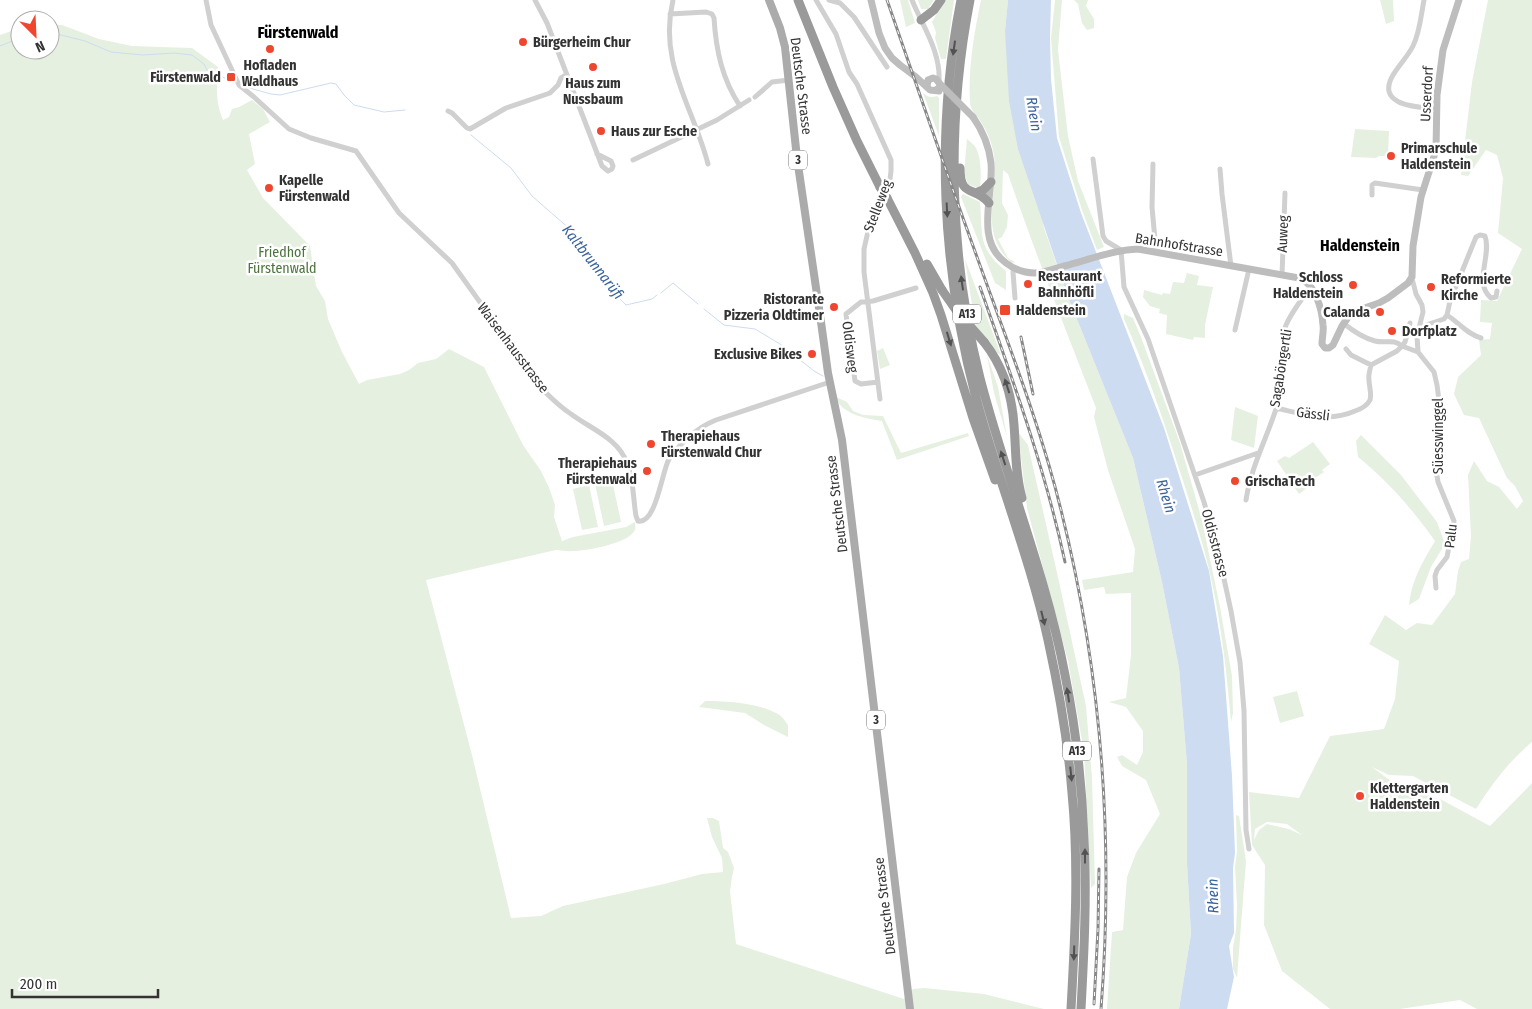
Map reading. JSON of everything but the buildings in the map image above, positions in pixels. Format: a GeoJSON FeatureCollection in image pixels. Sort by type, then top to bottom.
{"type":"FeatureCollection","features":[{"type":"Feature","properties":{"kind":"highway","name":"A13"},"geometry":{"type":"LineString","coordinates":[[796,0],[849,123],[880,187],[896,214],[936,300],[973,418],[1030,571]]}},
{"type":"Feature","properties":{"kind":"highway"},"geometry":{"type":"LineString","coordinates":[[921,20],[934,10],[941,0]]}},
{"type":"Feature","properties":{"kind":"highway","name":"A13"},"geometry":{"type":"LineString","coordinates":[[962,0],[953,50],[947,108],[946,176],[949,253],[959,321],[971,376],[1043,616],[1066,734],[1072,793],[1076,904],[1071,1009]]}},
{"type":"Feature","properties":{"kind":"highway","name":"A13"},"geometry":{"type":"LineString","coordinates":[[970,0],[960,65],[955,139],[955,202],[960,264],[975,357],[1002,453],[1048,599],[1063,666],[1077,744],[1084,840],[1085,905],[1081,1009]]}},
{"type":"Feature","properties":{"kind":"highway","name":"A13"},"geometry":{"type":"LineString","coordinates":[[960,65],[962,92],[960,172],[962,184],[965,189],[983,197],[988,203]]}},
{"type":"Feature","properties":{"kind":"highway"},"geometry":{"type":"LineString","coordinates":[[976,193],[983,190],[990,182]]}},
{"type":"Feature","properties":{"kind":"highway","name":"A13"},"geometry":{"type":"LineString","coordinates":[[896,214],[942,290],[956,310],[984,342],[995,358],[1003,375],[1013,413],[1017,474],[1035,554]]}},
{"type":"Feature","properties":{"kind":"main road","name":"Deutsche Strasse"},"geometry":{"type":"LineString","coordinates":[[770,0],[784,40],[797,158],[830,382],[844,450],[910,1009]]}},
{"type":"Feature","properties":{"kind":"street","name":"Waisenhausstrasse"},"geometry":{"type":"LineString","coordinates":[[206,0],[211,25],[239,85],[290,129],[311,138],[353,150],[359,154],[399,213],[452,263],[542,389],[571,415],[608,438],[619,448],[626,459],[629,469],[638,521],[645,520],[651,512],[669,460],[684,442],[699,430],[716,420],[830,382]]}},
{"type":"Feature","properties":{"kind":"street"},"geometry":{"type":"LineString","coordinates":[[535,0],[547,23],[598,154]]}},
{"type":"Feature","properties":{"kind":"street"},"geometry":{"type":"LineString","coordinates":[[673,0],[670,14],[669,44],[672,65],[697,129],[708,164]]}},
{"type":"Feature","properties":{"kind":"street","name":"Stelleweg"},"geometry":{"type":"LineString","coordinates":[[816,0],[836,34],[849,72],[857,84],[891,160],[892,171],[890,179],[874,213],[865,240],[864,272],[880,399]]}},
{"type":"Feature","properties":{"kind":"street"},"geometry":{"type":"LineString","coordinates":[[829,0],[840,3],[853,16],[887,67]]}},
{"type":"Feature","properties":{"kind":"street"},"geometry":{"type":"LineString","coordinates":[[871,0],[879,33],[885,48],[892,58],[932,91],[937,84],[939,69],[932,41],[912,0]]}},
{"type":"Feature","properties":{"kind":"street"},"geometry":{"type":"LineString","coordinates":[[1424,0],[1415,42],[1392,75],[1389,87],[1391,94],[1401,104],[1436,109]]}},
{"type":"Feature","properties":{"kind":"street","name":"Usserdorf"},"geometry":{"type":"LineString","coordinates":[[1411,280],[1413,273],[1413,246],[1423,190],[1436,150],[1436,109],[1443,50],[1459,0]]}},
{"type":"Feature","properties":{"kind":"street"},"geometry":{"type":"LineString","coordinates":[[670,14],[706,12],[712,14],[723,74],[740,106]]}},
{"type":"Feature","properties":{"kind":"street"},"geometry":{"type":"LineString","coordinates":[[448,111],[470,129],[506,108],[550,93],[566,74]]}},
{"type":"Feature","properties":{"kind":"street"},"geometry":{"type":"LineString","coordinates":[[916,77],[937,84],[962,105],[981,129],[991,162],[987,224],[990,242],[1000,258],[1014,268],[1015,298]]}},
{"type":"Feature","properties":{"kind":"street"},"geometry":{"type":"LineString","coordinates":[[755,97],[772,82],[789,80]]}},
{"type":"Feature","properties":{"kind":"street"},"geometry":{"type":"LineString","coordinates":[[633,160],[717,120],[749,100]]}},
{"type":"Feature","properties":{"kind":"street"},"geometry":{"type":"LineString","coordinates":[[1093,159],[1103,236],[1106,241],[1121,250]]}},
{"type":"Feature","properties":{"kind":"street"},"geometry":{"type":"LineString","coordinates":[[1153,164],[1152,207],[1156,252]]}},
{"type":"Feature","properties":{"kind":"street"},"geometry":{"type":"LineString","coordinates":[[1220,169],[1231,266]]}},
{"type":"Feature","properties":{"kind":"street"},"geometry":{"type":"LineString","coordinates":[[1372,195],[1372,186],[1375,183],[1423,190]]}},
{"type":"Feature","properties":{"kind":"street","name":"Auweg"},"geometry":{"type":"LineString","coordinates":[[1282,275],[1285,193]]}},
{"type":"Feature","properties":{"kind":"street"},"geometry":{"type":"LineString","coordinates":[[1420,327],[1444,319],[1447,315],[1450,301],[1476,237],[1480,235],[1485,236],[1486,245],[1483,284],[1486,293],[1491,298],[1496,297],[1497,292]]}},
{"type":"Feature","properties":{"kind":"street","name":"Bahnhofstrasse"},"geometry":{"type":"LineString","coordinates":[[1014,268],[1021,271],[1040,272],[1121,250],[1138,249],[1301,279],[1311,286]]}},
{"type":"Feature","properties":{"kind":"street","name":"Oldisstrasse"},"geometry":{"type":"LineString","coordinates":[[1121,250],[1124,287],[1148,339],[1209,517],[1231,610],[1240,662],[1244,711],[1248,849]]}},
{"type":"Feature","properties":{"kind":"street"},"geometry":{"type":"LineString","coordinates":[[1235,330],[1249,269]]}},
{"type":"Feature","properties":{"kind":"street"},"geometry":{"type":"LineString","coordinates":[[1311,286],[1322,318],[1322,343],[1324,347],[1329,348],[1333,345],[1343,323],[1352,313],[1384,300],[1396,293],[1411,280],[1423,309],[1417,336],[1418,352],[1397,342],[1387,343],[1366,338],[1343,323]]}},
{"type":"Feature","properties":{"kind":"street","name":"Sagaböngertli"},"geometry":{"type":"LineString","coordinates":[[1246,500],[1248,484],[1258,453],[1276,408],[1282,372],[1283,338],[1286,325],[1311,286]]}},
{"type":"Feature","properties":{"kind":"street"},"geometry":{"type":"LineString","coordinates":[[868,301],[916,288]]}},
{"type":"Feature","properties":{"kind":"street","name":"Oldisweg"},"geometry":{"type":"LineString","coordinates":[[868,301],[860,302],[845,316],[855,381],[861,384],[878,382]]}},
{"type":"Feature","properties":{"kind":"street"},"geometry":{"type":"LineString","coordinates":[[1447,315],[1471,335],[1481,338]]}},
{"type":"Feature","properties":{"kind":"street"},"geometry":{"type":"LineString","coordinates":[[1346,349],[1351,355],[1371,365],[1397,351],[1402,346],[1405,342],[1410,323]]}},
{"type":"Feature","properties":{"kind":"street","name":"Süesswinggel"},"geometry":{"type":"LineString","coordinates":[[1418,352],[1434,372],[1437,384],[1440,408],[1435,464],[1438,482]]}},
{"type":"Feature","properties":{"kind":"street","name":"Gässli"},"geometry":{"type":"LineString","coordinates":[[1276,408],[1324,418],[1334,418],[1361,409],[1369,401],[1368,379],[1371,365]]}},
{"type":"Feature","properties":{"kind":"street"},"geometry":{"type":"LineString","coordinates":[[1195,475],[1258,453]]}},
{"type":"Feature","properties":{"kind":"street","name":"Palu"},"geometry":{"type":"LineString","coordinates":[[1436,588],[1435,576],[1437,570],[1448,558],[1454,521],[1438,482]]}},
{"type":"Feature","properties":{"kind":"green space"},"geometry":{"type":"Polygon","coordinates":[[[900,0],[908,0],[915,23],[906,27],[900,0]]]}},
{"type":"Feature","properties":{"kind":"green space"},"geometry":{"type":"Polygon","coordinates":[[[918,0],[934,0],[928,9],[921,9],[918,0]]]}},
{"type":"Feature","properties":{"kind":"green space"},"geometry":{"type":"Polygon","coordinates":[[[945,0],[954,0],[946,59],[941,59],[935,38],[936,32],[932,22],[945,0]]]}},
{"type":"Feature","properties":{"kind":"green space"},"geometry":{"type":"Polygon","coordinates":[[[981,0],[1008,0],[1005,31],[1044,228],[1068,297],[1133,458],[1162,582],[1179,668],[1187,764],[1187,864],[1191,934],[1179,1009],[1107,1009],[1112,932],[1123,930],[1127,877],[1136,853],[1160,814],[1146,780],[1122,766],[1117,757],[1122,755],[1137,765],[1143,752],[1143,731],[1126,707],[1109,702],[1126,698],[1131,655],[1131,593],[1106,594],[1104,587],[1084,590],[1082,580],[1133,572],[1135,549],[1108,470],[1094,417],[1096,408],[1008,174],[1003,170],[1002,203],[1008,215],[1007,227],[1002,237],[998,239],[1008,258],[1015,262],[1012,263],[1001,251],[995,237],[992,224],[995,180],[993,150],[987,132],[970,106],[972,51],[981,0]]]}},
{"type":"Feature","properties":{"kind":"green space"},"geometry":{"type":"Polygon","coordinates":[[[1055,0],[1062,0],[1058,50],[1068,136],[1078,181],[1104,247],[1097,250],[1059,137],[1051,38],[1055,0]]]}},
{"type":"Feature","properties":{"kind":"green space"},"geometry":{"type":"Polygon","coordinates":[[[1074,0],[1088,0],[1086,6],[1094,19],[1094,28],[1087,30],[1082,23],[1078,4],[1074,0]]]}},
{"type":"Feature","properties":{"kind":"green space"},"geometry":{"type":"Polygon","coordinates":[[[1380,0],[1393,0],[1394,21],[1386,24],[1380,0]]]}},
{"type":"Feature","properties":{"kind":"green space"},"geometry":{"type":"Polygon","coordinates":[[[1488,0],[1532,0],[1532,742],[1501,773],[1476,809],[1413,776],[1389,775],[1372,767],[1395,784],[1442,800],[1490,826],[1532,783],[1532,1009],[1477,1009],[1460,1000],[1400,1009],[1330,1009],[1282,971],[1264,925],[1265,865],[1252,845],[1249,792],[1299,798],[1330,736],[1384,729],[1395,699],[1399,661],[1369,644],[1385,615],[1406,630],[1417,623],[1432,625],[1455,594],[1461,562],[1469,559],[1471,536],[1468,475],[1474,461],[1487,481],[1499,487],[1517,509],[1523,501],[1515,486],[1507,478],[1479,418],[1464,415],[1454,394],[1458,377],[1481,355],[1479,340],[1490,339],[1492,323],[1480,322],[1481,300],[1497,301],[1522,249],[1498,233],[1503,178],[1497,155],[1486,150],[1468,176],[1461,175],[1472,82],[1488,0]],[[1267,822],[1255,829],[1254,840],[1259,830],[1267,824],[1289,829],[1302,835],[1287,824],[1267,822]]]}},
{"type":"Feature","properties":{"kind":"green space","name":"Friedhof Fürstenwald"},"geometry":{"type":"Polygon","coordinates":[[[60,25],[99,39],[132,46],[192,48],[218,67],[218,100],[223,120],[229,117],[232,109],[252,100],[263,109],[270,122],[249,134],[255,164],[247,170],[263,198],[310,246],[316,286],[325,301],[328,319],[342,352],[359,384],[367,380],[400,374],[418,363],[436,359],[449,349],[484,367],[523,445],[541,471],[550,490],[555,505],[554,517],[562,541],[573,537],[626,527],[635,522],[635,530],[631,535],[606,546],[578,551],[556,550],[426,580],[472,755],[511,918],[541,916],[563,906],[702,874],[723,872],[722,858],[712,837],[707,818],[713,818],[719,821],[723,848],[728,852],[734,868],[730,891],[736,944],[904,999],[913,989],[924,988],[984,994],[1044,1009],[0,1009],[0,35],[10,32],[10,60],[60,60],[60,25]]]}},
{"type":"Feature","properties":{"kind":"green space"},"geometry":{"type":"Polygon","coordinates":[[[923,93],[929,97],[937,96],[939,98],[939,136],[923,93]]]}},
{"type":"Feature","properties":{"kind":"green space"},"geometry":{"type":"Polygon","coordinates":[[[1355,129],[1389,131],[1388,156],[1376,158],[1351,157],[1355,129]]]}},
{"type":"Feature","properties":{"kind":"green space"},"geometry":{"type":"Polygon","coordinates":[[[967,139],[978,153],[981,173],[980,189],[968,184],[964,173],[967,139]]]}},
{"type":"Feature","properties":{"kind":"green space"},"geometry":{"type":"Polygon","coordinates":[[[963,194],[980,202],[983,240],[990,255],[1006,271],[1006,290],[995,283],[961,197],[963,194]]]}},
{"type":"Feature","properties":{"kind":"green space"},"geometry":{"type":"Polygon","coordinates":[[[965,259],[1001,355],[995,352],[975,324],[965,259]]]}},
{"type":"Feature","properties":{"kind":"green space"},"geometry":{"type":"Polygon","coordinates":[[[1187,273],[1199,276],[1197,285],[1213,287],[1205,325],[1205,338],[1194,337],[1193,340],[1166,334],[1167,315],[1159,313],[1160,309],[1150,306],[1143,297],[1144,290],[1162,295],[1163,293],[1170,294],[1173,282],[1184,283],[1187,273]]]}},
{"type":"Feature","properties":{"kind":"green space"},"geometry":{"type":"Polygon","coordinates":[[[1124,314],[1133,318],[1141,337],[1180,443],[1202,520],[1232,676],[1233,713],[1231,722],[1221,633],[1209,568],[1166,428],[1124,319],[1124,314]]]}},
{"type":"Feature","properties":{"kind":"green space"},"geometry":{"type":"Polygon","coordinates":[[[883,348],[890,365],[880,369],[877,351],[883,348]]]}},
{"type":"Feature","properties":{"kind":"green space"},"geometry":{"type":"Polygon","coordinates":[[[987,355],[998,387],[1007,437],[994,393],[987,355]]]}},
{"type":"Feature","properties":{"kind":"green space"},"geometry":{"type":"Polygon","coordinates":[[[836,397],[847,402],[853,411],[863,415],[883,416],[901,453],[968,433],[969,436],[897,460],[882,421],[849,412],[843,408],[836,397]]]}},
{"type":"Feature","properties":{"kind":"green space"},"geometry":{"type":"Polygon","coordinates":[[[1235,407],[1258,416],[1254,448],[1231,440],[1235,407]]]}},
{"type":"Feature","properties":{"kind":"green space"},"geometry":{"type":"Polygon","coordinates":[[[1018,432],[1028,445],[1086,706],[1092,778],[1095,884],[1091,888],[1084,752],[1068,661],[1027,508],[1018,432]]]}},
{"type":"Feature","properties":{"kind":"green space"},"geometry":{"type":"Polygon","coordinates":[[[1361,435],[1401,475],[1437,522],[1445,544],[1431,567],[1419,599],[1409,605],[1415,579],[1435,541],[1400,496],[1358,457],[1356,441],[1361,435]]]}},
{"type":"Feature","properties":{"kind":"green space"},"geometry":{"type":"Polygon","coordinates":[[[1313,442],[1330,464],[1322,470],[1324,472],[1315,478],[1317,481],[1299,494],[1277,461],[1285,456],[1289,458],[1313,442]]]}},
{"type":"Feature","properties":{"kind":"green space"},"geometry":{"type":"Polygon","coordinates":[[[612,480],[621,522],[604,526],[595,484],[612,480]]]}},
{"type":"Feature","properties":{"kind":"green space"},"geometry":{"type":"Polygon","coordinates":[[[589,485],[598,527],[582,530],[573,489],[589,485]]]}},
{"type":"Feature","properties":{"kind":"green space"},"geometry":{"type":"Polygon","coordinates":[[[1297,691],[1304,716],[1280,723],[1273,697],[1297,691]]]}},
{"type":"Feature","properties":{"kind":"green space"},"geometry":{"type":"Polygon","coordinates":[[[705,701],[742,703],[770,710],[781,716],[788,725],[788,737],[745,713],[699,707],[705,701]]]}},
{"type":"Feature","properties":{"kind":"green space"},"geometry":{"type":"Polygon","coordinates":[[[1236,815],[1239,816],[1246,861],[1237,978],[1233,969],[1237,906],[1235,866],[1237,851],[1236,815]]]}},
{"type":"Feature","properties":{"kind":"water","name":"Rhein"},"geometry":{"type":"Polygon","coordinates":[[[1008,0],[1051,0],[1051,79],[1057,138],[1081,213],[1164,428],[1209,571],[1223,656],[1232,776],[1235,853],[1233,868],[1234,933],[1229,946],[1234,977],[1227,1009],[1179,1009],[1191,934],[1187,864],[1187,764],[1179,668],[1162,582],[1133,458],[1068,297],[1018,149],[1009,101],[1005,31],[1008,0]]]}},
{"type":"Feature","properties":{"kind":"waterway","name":"Kaltbrunnarüfi"},"geometry":{"type":"LineString","coordinates":[[60,35],[85,41],[111,52],[143,55],[174,53],[192,55],[204,64],[207,70],[217,75]]}},
{"type":"Feature","properties":{"kind":"waterway","name":"Kaltbrunnarüfi"},"geometry":{"type":"LineString","coordinates":[[0,46],[10,42]]}},
{"type":"Feature","properties":{"kind":"waterway","name":"Kaltbrunnarüfi"},"geometry":{"type":"LineString","coordinates":[[221,76],[233,83]]}},
{"type":"Feature","properties":{"kind":"waterway","name":"Kaltbrunnarüfi"},"geometry":{"type":"LineString","coordinates":[[246,87],[280,95],[331,83],[336,84],[354,105],[384,112],[405,110]]}},
{"type":"Feature","properties":{"kind":"waterway","name":"Kaltbrunnarüfi"},"geometry":{"type":"LineString","coordinates":[[471,135],[511,168],[532,196],[571,230],[602,271],[619,298],[626,305],[652,299],[657,295]]}},
{"type":"Feature","properties":{"kind":"waterway","name":"Kaltbrunnarüfi"},"geometry":{"type":"LineString","coordinates":[[661,293],[673,283],[698,304]]}},
{"type":"Feature","properties":{"kind":"waterway","name":"Kaltbrunnarüfi"},"geometry":{"type":"LineString","coordinates":[[704,309],[724,325],[755,329],[780,344],[823,376]]}},
{"type":"Feature","properties":{"kind":"railway"},"geometry":{"type":"LineString","coordinates":[[887,0],[1033,414],[1053,478],[1075,572],[1095,696],[1105,821],[1105,946],[1101,1009]]}},
{"type":"Feature","properties":{"kind":"railway"},"geometry":{"type":"LineString","coordinates":[[980,287],[1038,458],[1065,562]]}},
{"type":"Feature","properties":{"kind":"railway"},"geometry":{"type":"LineString","coordinates":[[1021,337],[1033,394]]}},
{"type":"Feature","properties":{"kind":"railway"},"geometry":{"type":"LineString","coordinates":[[1094,1004],[1099,869]]}},
{"type":"Feature","properties":{"kind":"place","name":"Bürgerheim Chur"},"geometry":{"type":"Point","coordinates":[523,42]}},
{"type":"Feature","properties":{"kind":"place","name":"Hofladen Waldhaus"},"geometry":{"type":"Point","coordinates":[270,49]}},
{"type":"Feature","properties":{"kind":"place","name":"Haus zum Nussbaum"},"geometry":{"type":"Point","coordinates":[593,67]}},
{"type":"Feature","properties":{"kind":"place","name":"Fürstenwald"},"geometry":{"type":"Point","coordinates":[231,77]}},
{"type":"Feature","properties":{"kind":"place","name":"Haus zur Esche"},"geometry":{"type":"Point","coordinates":[601,131]}},
{"type":"Feature","properties":{"kind":"place","name":"Primarschule Haldenstein"},"geometry":{"type":"Point","coordinates":[1391,156]}},
{"type":"Feature","properties":{"kind":"place","name":"Kapelle Fürstenwald"},"geometry":{"type":"Point","coordinates":[269,188]}},
{"type":"Feature","properties":{"kind":"place","name":"Restaurant Bahnhöfli"},"geometry":{"type":"Point","coordinates":[1028,284]}},
{"type":"Feature","properties":{"kind":"place","name":"Schloss Haldenstein"},"geometry":{"type":"Point","coordinates":[1353,285]}},
{"type":"Feature","properties":{"kind":"place","name":"Reformierte Kirche"},"geometry":{"type":"Point","coordinates":[1431,287]}},
{"type":"Feature","properties":{"kind":"place","name":"Ristorante Pizzeria Oldtimer"},"geometry":{"type":"Point","coordinates":[834,307]}},
{"type":"Feature","properties":{"kind":"place","name":"Haldenstein"},"geometry":{"type":"Point","coordinates":[1005,310]}},
{"type":"Feature","properties":{"kind":"place","name":"Calanda"},"geometry":{"type":"Point","coordinates":[1380,312]}},
{"type":"Feature","properties":{"kind":"place","name":"Dorfplatz"},"geometry":{"type":"Point","coordinates":[1392,331]}},
{"type":"Feature","properties":{"kind":"place","name":"Exclusive Bikes"},"geometry":{"type":"Point","coordinates":[812,354]}},
{"type":"Feature","properties":{"kind":"place","name":"Therapiehaus Fürstenwald Chur"},"geometry":{"type":"Point","coordinates":[651,444]}},
{"type":"Feature","properties":{"kind":"place","name":"Therapiehaus Fürstenwald"},"geometry":{"type":"Point","coordinates":[647,471]}},
{"type":"Feature","properties":{"kind":"place","name":"GrischaTech"},"geometry":{"type":"Point","coordinates":[1235,481]}},
{"type":"Feature","properties":{"kind":"place","name":"Klettergarten Haldenstein"},"geometry":{"type":"Point","coordinates":[1360,796]}},
{"type":"Feature","properties":{"kind":"district","name":"Fürstenwald"},"geometry":{"type":"Point","coordinates":[298,32]}},
{"type":"Feature","properties":{"kind":"district","name":"Haldenstein"},"geometry":{"type":"Point","coordinates":[1360,245]}}]}
